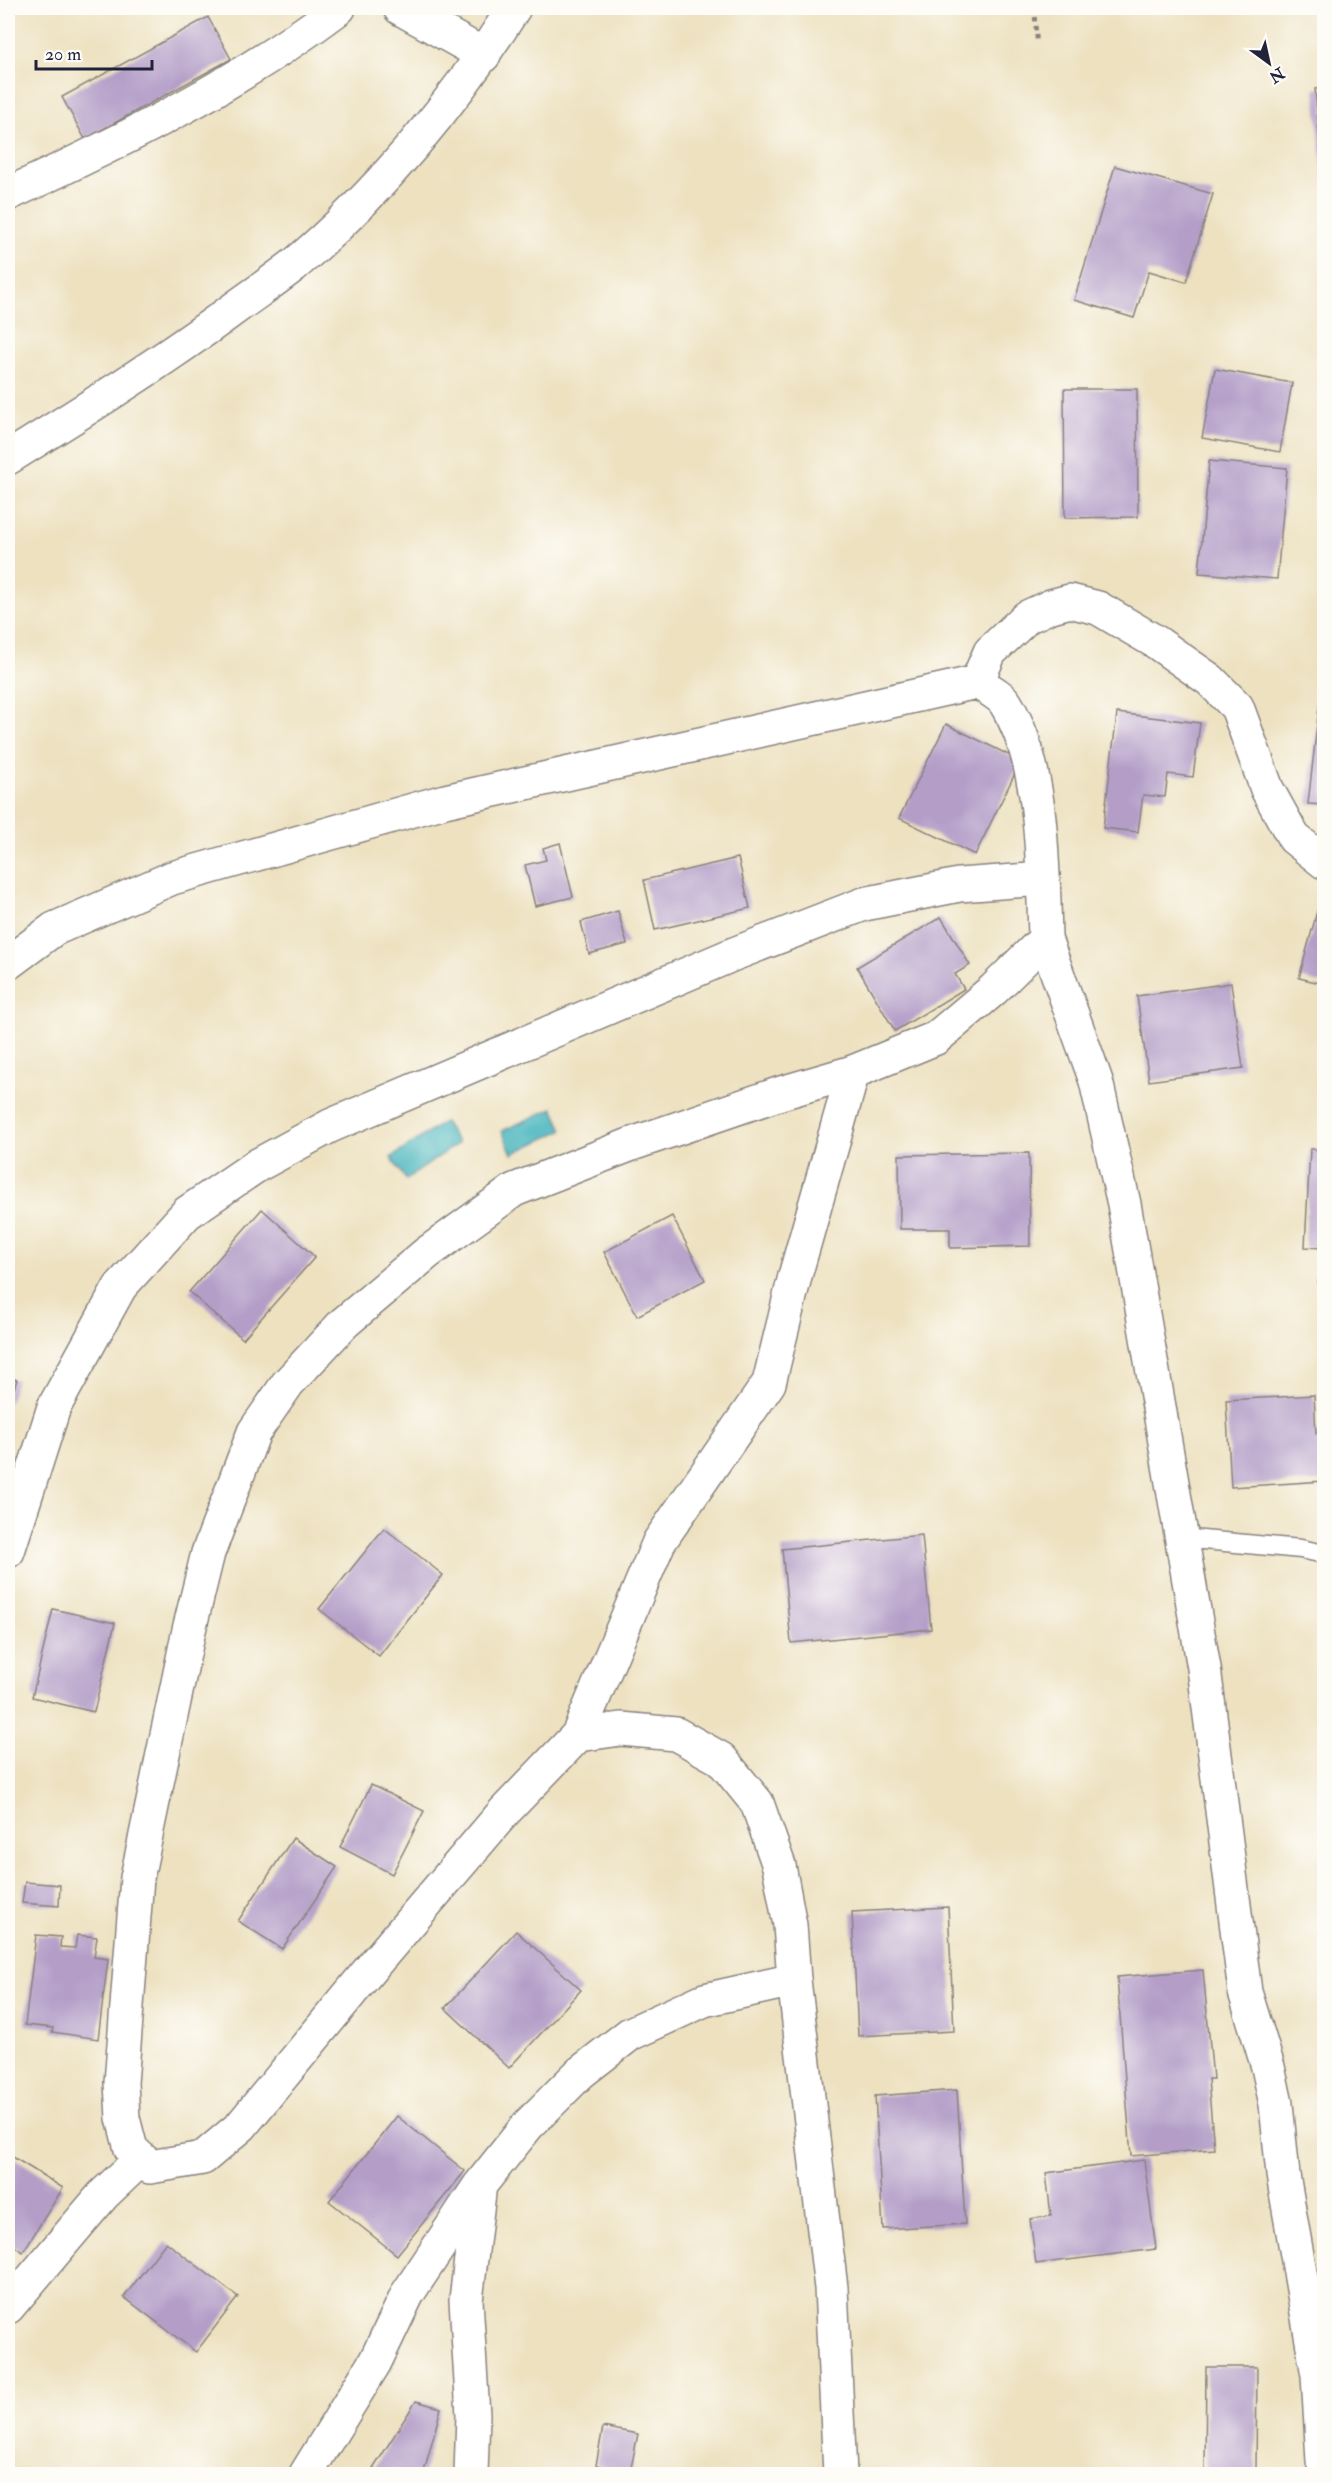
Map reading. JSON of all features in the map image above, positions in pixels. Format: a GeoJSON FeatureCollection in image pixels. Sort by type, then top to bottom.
{"type":"FeatureCollection","features":[{"type":"Feature","properties":{"kind":"street"},"geometry":{"type":"LineString","coordinates":[[8,194],[99,152],[209,94],[304,34],[339,8]]}},
{"type":"Feature","properties":{"kind":"street"},"geometry":{"type":"LineString","coordinates":[[400,8],[484,55]]}},
{"type":"Feature","properties":{"kind":"street"},"geometry":{"type":"LineString","coordinates":[[8,458],[94,405],[294,265],[378,187],[484,55],[513,8]]}},
{"type":"Feature","properties":{"kind":"street"},"geometry":{"type":"LineString","coordinates":[[977,682],[990,652],[1027,617],[1051,606],[1070,601],[1098,608],[1156,642],[1210,680],[1237,707],[1267,789],[1294,838],[1324,862]]}},
{"type":"Feature","properties":{"kind":"street"},"geometry":{"type":"LineString","coordinates":[[8,963],[54,929],[183,875],[445,801],[977,682],[1005,702],[1022,740],[1034,787],[1043,879],[1045,939],[1096,1081],[1124,1204],[1204,1668],[1245,1992],[1268,2067],[1276,2104],[1282,2175],[1318,2375],[1323,2461]]}},
{"type":"Feature","properties":{"kind":"street"},"geometry":{"type":"LineString","coordinates":[[8,1551],[54,1407],[120,1287],[187,1213],[256,1166],[330,1126],[734,954],[864,904],[959,885],[1043,879]]}},
{"type":"Feature","properties":{"kind":"street"},"geometry":{"type":"LineString","coordinates":[[853,1072],[795,1276],[769,1383],[659,1542],[578,1735],[504,1812],[376,1962],[241,2126],[203,2158],[150,2168],[131,2149],[125,2128],[121,2083],[137,1878],[205,1564],[254,1432],[288,1383],[344,1323],[427,1253],[514,1191],[642,1141],[780,1093],[853,1072],[936,1038],[993,990],[1045,939]]}},
{"type":"Feature","properties":{"kind":"street"},"geometry":{"type":"LineString","coordinates":[[578,1735],[621,1729],[676,1734],[721,1759],[757,1803],[779,1866],[790,1925],[794,1980],[831,2288],[840,2475]]}},
{"type":"Feature","properties":{"kind":"street"},"geometry":{"type":"LineString","coordinates":[[306,2475],[375,2362],[408,2294],[480,2185],[528,2125],[580,2073],[630,2034],[704,2000],[794,1980]]}},
{"type":"Feature","properties":{"kind":"street"},"geometry":{"type":"LineString","coordinates":[[8,2307],[103,2195],[141,2159]]}},
{"type":"Feature","properties":{"kind":"street"},"geometry":{"type":"LineString","coordinates":[[471,2475],[473,2415],[466,2300],[480,2185]]}},
{"type":"Feature","properties":{"kind":"lane"},"geometry":{"type":"LineString","coordinates":[[1181,1538],[1301,1549],[1324,1554]]}},
{"type":"Feature","properties":{"kind":"path"},"geometry":{"type":"LineString","coordinates":[[1034,8],[1037,42]]}},
{"type":"Feature","properties":{"kind":"water"},"geometry":{"type":"Polygon","coordinates":[[[553,1108],[563,1130],[512,1154],[502,1131],[553,1108]]]}},
{"type":"Feature","properties":{"kind":"water"},"geometry":{"type":"Polygon","coordinates":[[[444,1122],[458,1143],[406,1180],[391,1158],[444,1122]]]}},
{"type":"Feature","properties":{"kind":"building"},"geometry":{"type":"Polygon","coordinates":[[[208,17],[231,59],[85,139],[62,97],[208,17]]]}},
{"type":"Feature","properties":{"kind":"building"},"geometry":{"type":"Polygon","coordinates":[[[1324,88],[1324,179],[1323,179],[1315,89],[1324,88]]]}},
{"type":"Feature","properties":{"kind":"building"},"geometry":{"type":"Polygon","coordinates":[[[1115,166],[1213,194],[1186,282],[1149,271],[1134,318],[1074,300],[1115,166]]]}},
{"type":"Feature","properties":{"kind":"building"},"geometry":{"type":"Polygon","coordinates":[[[1215,369],[1292,383],[1280,452],[1202,438],[1215,369]]]}},
{"type":"Feature","properties":{"kind":"building"},"geometry":{"type":"Polygon","coordinates":[[[1064,389],[1137,389],[1138,517],[1065,518],[1064,389]]]}},
{"type":"Feature","properties":{"kind":"building"},"geometry":{"type":"Polygon","coordinates":[[[1209,461],[1287,468],[1277,579],[1199,573],[1209,461]]]}},
{"type":"Feature","properties":{"kind":"building"},"geometry":{"type":"Polygon","coordinates":[[[1324,672],[1324,805],[1308,804],[1324,672]]]}},
{"type":"Feature","properties":{"kind":"building"},"geometry":{"type":"Polygon","coordinates":[[[1117,713],[1200,723],[1193,777],[1168,774],[1165,797],[1143,795],[1138,832],[1103,828],[1117,713]]]}},
{"type":"Feature","properties":{"kind":"building"},"geometry":{"type":"Polygon","coordinates":[[[946,724],[1021,761],[975,855],[899,818],[946,724]]]}},
{"type":"Feature","properties":{"kind":"building"},"geometry":{"type":"Polygon","coordinates":[[[560,843],[573,897],[535,906],[525,865],[546,860],[543,848],[560,843]]]}},
{"type":"Feature","properties":{"kind":"building"},"geometry":{"type":"Polygon","coordinates":[[[738,858],[750,908],[655,930],[644,880],[738,858]]]}},
{"type":"Feature","properties":{"kind":"building"},"geometry":{"type":"Polygon","coordinates":[[[1324,886],[1324,984],[1299,978],[1324,886]]]}},
{"type":"Feature","properties":{"kind":"building"},"geometry":{"type":"Polygon","coordinates":[[[618,911],[627,944],[589,954],[581,922],[618,911]]]}},
{"type":"Feature","properties":{"kind":"building"},"geometry":{"type":"Polygon","coordinates":[[[941,917],[970,965],[955,974],[964,989],[895,1031],[857,967],[941,917]]]}},
{"type":"Feature","properties":{"kind":"building"},"geometry":{"type":"Polygon","coordinates":[[[1231,983],[1243,1068],[1149,1081],[1137,996],[1231,983]]]}},
{"type":"Feature","properties":{"kind":"building"},"geometry":{"type":"Polygon","coordinates":[[[1310,1149],[1324,1150],[1324,1248],[1305,1247],[1310,1149]]]}},
{"type":"Feature","properties":{"kind":"building"},"geometry":{"type":"Polygon","coordinates":[[[1029,1153],[1030,1246],[950,1248],[950,1229],[900,1229],[899,1155],[1029,1153]]]}},
{"type":"Feature","properties":{"kind":"building"},"geometry":{"type":"Polygon","coordinates":[[[262,1209],[315,1257],[243,1339],[189,1292],[262,1209]]]}},
{"type":"Feature","properties":{"kind":"building"},"geometry":{"type":"Polygon","coordinates":[[[672,1216],[705,1280],[637,1316],[604,1252],[672,1216]]]}},
{"type":"Feature","properties":{"kind":"building"},"geometry":{"type":"Polygon","coordinates":[[[1318,1281],[1324,1281],[1324,1379],[1323,1379],[1318,1281]]]}},
{"type":"Feature","properties":{"kind":"building"},"geometry":{"type":"Polygon","coordinates":[[[8,1377],[17,1380],[8,1405],[8,1377]]]}},
{"type":"Feature","properties":{"kind":"building"},"geometry":{"type":"Polygon","coordinates":[[[1314,1395],[1316,1433],[1324,1432],[1324,1481],[1231,1487],[1226,1400],[1314,1395]]]}},
{"type":"Feature","properties":{"kind":"building"},"geometry":{"type":"Polygon","coordinates":[[[384,1528],[443,1575],[379,1656],[319,1609],[384,1528]]]}},
{"type":"Feature","properties":{"kind":"building"},"geometry":{"type":"Polygon","coordinates":[[[922,1535],[931,1629],[791,1643],[782,1549],[922,1535]]]}},
{"type":"Feature","properties":{"kind":"building"},"geometry":{"type":"Polygon","coordinates":[[[53,1609],[115,1623],[94,1712],[32,1697],[53,1609]]]}},
{"type":"Feature","properties":{"kind":"building"},"geometry":{"type":"Polygon","coordinates":[[[371,1785],[424,1811],[392,1874],[340,1847],[371,1785]]]}},
{"type":"Feature","properties":{"kind":"building"},"geometry":{"type":"Polygon","coordinates":[[[293,1838],[337,1867],[282,1949],[238,1921],[293,1838]]]}},
{"type":"Feature","properties":{"kind":"building"},"geometry":{"type":"Polygon","coordinates":[[[25,1882],[60,1885],[59,1906],[22,1903],[25,1882]]]}},
{"type":"Feature","properties":{"kind":"building"},"geometry":{"type":"Polygon","coordinates":[[[948,1907],[954,2031],[858,2036],[852,1912],[948,1907]]]}},
{"type":"Feature","properties":{"kind":"building"},"geometry":{"type":"Polygon","coordinates":[[[516,1931],[581,1990],[509,2068],[445,2008],[516,1931]]]}},
{"type":"Feature","properties":{"kind":"building"},"geometry":{"type":"Polygon","coordinates":[[[36,1935],[61,1937],[60,1947],[75,1948],[77,1935],[97,1937],[94,1957],[108,1959],[98,2039],[52,2032],[53,2028],[25,2025],[36,1935]]]}},
{"type":"Feature","properties":{"kind":"building"},"geometry":{"type":"Polygon","coordinates":[[[1203,1970],[1213,2079],[1208,2079],[1214,2149],[1131,2156],[1117,1977],[1203,1970]]]}},
{"type":"Feature","properties":{"kind":"building"},"geometry":{"type":"Polygon","coordinates":[[[957,2090],[965,2224],[883,2229],[875,2096],[957,2090]]]}},
{"type":"Feature","properties":{"kind":"building"},"geometry":{"type":"Polygon","coordinates":[[[397,2116],[465,2171],[397,2255],[329,2201],[397,2116]]]}},
{"type":"Feature","properties":{"kind":"building"},"geometry":{"type":"Polygon","coordinates":[[[8,2154],[63,2188],[23,2252],[8,2242],[8,2154]]]}},
{"type":"Feature","properties":{"kind":"building"},"geometry":{"type":"Polygon","coordinates":[[[1144,2160],[1156,2249],[1036,2264],[1030,2219],[1051,2216],[1046,2173],[1144,2160]]]}},
{"type":"Feature","properties":{"kind":"building"},"geometry":{"type":"Polygon","coordinates":[[[166,2242],[238,2297],[196,2352],[124,2297],[166,2242]]]}},
{"type":"Feature","properties":{"kind":"building"},"geometry":{"type":"Polygon","coordinates":[[[1206,2367],[1257,2367],[1256,2471],[1268,2471],[1268,2474],[1205,2474],[1206,2367]]]}},
{"type":"Feature","properties":{"kind":"building"},"geometry":{"type":"Polygon","coordinates":[[[416,2401],[441,2408],[424,2472],[429,2474],[386,2474],[373,2469],[416,2401]]]}},
{"type":"Feature","properties":{"kind":"building"},"geometry":{"type":"Polygon","coordinates":[[[603,2427],[638,2434],[630,2473],[596,2465],[603,2427]]]}}]}
